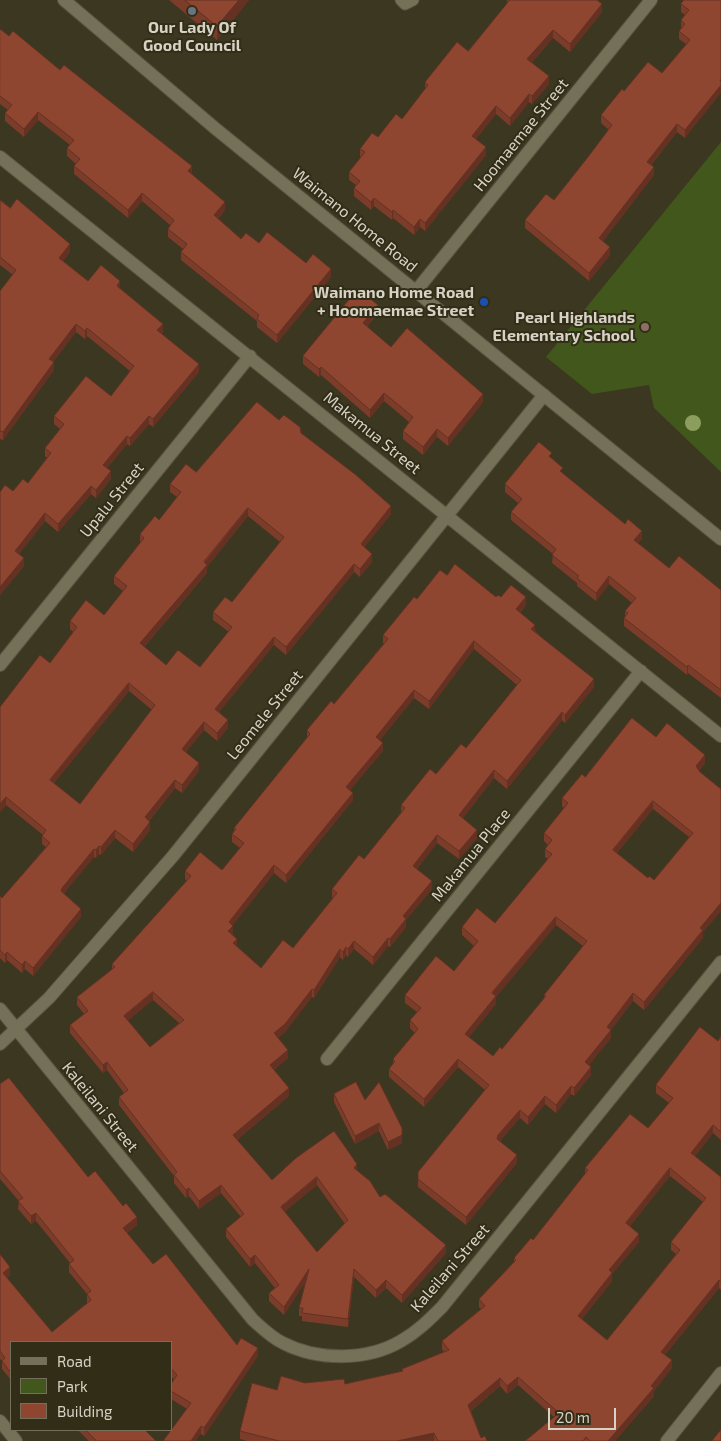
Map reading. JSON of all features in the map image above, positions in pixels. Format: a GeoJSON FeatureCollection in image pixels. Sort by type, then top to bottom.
{"type":"FeatureCollection","features":[{"type":"Feature","properties":{"kind":"street","name":"Waimano Home Road"},"geometry":{"type":"LineString","coordinates":[[64,0],[216,129],[721,539]]}},
{"type":"Feature","properties":{"kind":"street","name":"Hoomaemae Street"},"geometry":{"type":"LineString","coordinates":[[416,291],[651,0]]}},
{"type":"Feature","properties":{"kind":"street","name":"Makamua Street"},"geometry":{"type":"LineString","coordinates":[[1,159],[250,356],[721,736]]}},
{"type":"Feature","properties":{"kind":"street","name":"Upalu Street"},"geometry":{"type":"LineString","coordinates":[[0,665],[250,356]]}},
{"type":"Feature","properties":{"kind":"street","name":"Leomele Street"},"geometry":{"type":"LineString","coordinates":[[0,1044],[17,1030],[98,943],[172,856],[544,395]]}},
{"type":"Feature","properties":{"kind":"street","name":"Makamua Place"},"geometry":{"type":"LineString","coordinates":[[327,1059],[641,671]]}},
{"type":"Feature","properties":{"kind":"street","name":"Kaleilani Street"},"geometry":{"type":"LineString","coordinates":[[0,1009],[253,1320],[283,1343],[300,1350],[324,1356],[350,1356],[374,1352],[400,1342],[422,1327],[442,1307],[721,962]]}},
{"type":"Feature","properties":{"kind":"street"},"geometry":{"type":"LineString","coordinates":[[666,1441],[721,1373]]}},
{"type":"Feature","properties":{"kind":"street"},"geometry":{"type":"LineString","coordinates":[[0,1421],[16,1441]]}},
{"type":"Feature","properties":{"kind":"lane"},"geometry":{"type":"LineString","coordinates":[[401,0],[405,4],[413,0]]}},
{"type":"Feature","properties":{"kind":"green space","name":"Pearl Highlands Elementary School"},"geometry":{"type":"Polygon","coordinates":[[[721,142],[721,472],[654,408],[649,385],[592,394],[546,357],[721,142]]]}},
{"type":"Feature","properties":{"kind":"building"},"geometry":{"type":"Polygon","coordinates":[[[185,0],[239,0],[217,26],[185,0]]]}},
{"type":"Feature","properties":{"kind":"building"},"geometry":{"type":"Polygon","coordinates":[[[510,0],[597,0],[602,4],[570,44],[553,30],[527,59],[549,76],[532,96],[529,94],[510,118],[496,106],[472,136],[486,147],[425,223],[420,219],[414,227],[393,210],[392,212],[374,198],[371,202],[354,188],[360,181],[349,172],[365,152],[360,149],[372,133],[378,137],[396,114],[402,119],[428,85],[425,82],[457,42],[468,51],[510,0]]]}},
{"type":"Feature","properties":{"kind":"building"},"geometry":{"type":"Polygon","coordinates":[[[684,0],[721,0],[721,85],[685,130],[677,124],[647,162],[654,167],[599,238],[610,247],[589,273],[525,220],[546,194],[554,200],[612,125],[601,115],[622,89],[624,91],[648,62],[662,73],[690,40],[679,31],[685,24],[681,20],[689,10],[681,4],[684,0]]]}},
{"type":"Feature","properties":{"kind":"building"},"geometry":{"type":"Polygon","coordinates":[[[0,29],[9,36],[13,31],[60,70],[64,65],[192,166],[188,171],[225,202],[214,215],[241,239],[246,233],[259,243],[267,232],[306,263],[313,254],[331,269],[277,335],[257,319],[259,315],[181,252],[187,244],[168,229],[174,220],[142,193],[128,210],[74,166],[80,159],[67,148],[74,140],[38,112],[24,129],[5,113],[12,105],[0,96],[0,29]]]}},
{"type":"Feature","properties":{"kind":"building"},"geometry":{"type":"Polygon","coordinates":[[[17,199],[70,244],[59,258],[88,281],[101,265],[120,281],[117,286],[163,324],[157,330],[199,364],[153,419],[149,416],[130,438],[127,436],[103,465],[111,471],[96,490],[91,486],[58,524],[45,513],[15,551],[24,558],[0,587],[0,492],[5,485],[13,491],[23,479],[28,483],[51,453],[45,448],[64,424],[54,416],[86,376],[111,396],[134,366],[87,328],[85,331],[76,324],[49,359],[54,362],[3,432],[0,431],[0,291],[16,270],[0,257],[0,200],[10,208],[17,199]]]}},
{"type":"Feature","properties":{"kind":"building"},"geometry":{"type":"Polygon","coordinates":[[[358,289],[378,305],[363,323],[391,347],[407,328],[483,394],[448,438],[437,429],[423,447],[403,431],[413,417],[384,393],[370,410],[321,367],[319,369],[303,356],[358,289]]]}},
{"type":"Feature","properties":{"kind":"building"},"geometry":{"type":"Polygon","coordinates":[[[257,402],[279,420],[284,415],[300,427],[301,433],[356,475],[391,506],[361,544],[372,554],[360,569],[354,564],[286,647],[274,637],[215,709],[228,720],[217,733],[204,722],[182,749],[199,763],[182,785],[175,780],[145,817],[150,822],[133,844],[115,830],[101,847],[99,846],[96,850],[94,849],[62,888],[61,891],[81,909],[33,968],[25,961],[22,965],[7,952],[5,955],[0,950],[0,896],[2,898],[50,843],[42,836],[46,830],[6,797],[0,804],[0,707],[40,655],[50,663],[77,627],[70,621],[86,600],[104,615],[127,586],[114,576],[144,538],[140,534],[155,516],[159,520],[181,492],[170,484],[186,464],[196,472],[257,402]],[[248,508],[204,562],[207,565],[140,643],[166,665],[178,650],[200,667],[232,627],[213,612],[225,597],[232,602],[284,537],[248,508]],[[129,683],[50,780],[80,804],[155,705],[129,683]]]}},
{"type":"Feature","properties":{"kind":"building"},"geometry":{"type":"Polygon","coordinates":[[[539,442],[552,453],[549,456],[563,468],[560,471],[625,524],[628,519],[642,531],[634,540],[669,568],[679,556],[721,590],[721,690],[688,665],[687,667],[624,618],[628,613],[625,611],[636,598],[609,576],[596,593],[577,578],[579,576],[552,555],[556,549],[511,512],[522,499],[505,484],[539,442]]]}},
{"type":"Feature","properties":{"kind":"building"},"geometry":{"type":"Polygon","coordinates":[[[455,564],[496,597],[498,595],[501,597],[511,585],[526,597],[516,609],[535,625],[531,629],[594,679],[565,715],[562,712],[507,781],[494,770],[459,815],[477,830],[459,851],[437,835],[413,866],[432,881],[403,916],[406,919],[390,939],[388,938],[373,957],[354,941],[343,952],[340,949],[314,990],[312,989],[285,1024],[274,1033],[288,1050],[270,1065],[289,1088],[233,1135],[272,1180],[296,1158],[334,1131],[357,1164],[354,1168],[370,1181],[380,1197],[385,1194],[446,1245],[402,1295],[386,1280],[376,1290],[354,1269],[348,1319],[302,1313],[303,1308],[299,1308],[309,1269],[284,1307],[269,1293],[279,1285],[255,1255],[250,1259],[226,1229],[244,1214],[221,1185],[199,1201],[189,1188],[186,1190],[174,1175],[177,1172],[119,1097],[128,1090],[107,1062],[103,1065],[70,1025],[88,1011],[77,997],[115,967],[112,964],[191,876],[185,871],[200,852],[222,870],[244,843],[232,834],[236,829],[234,828],[310,734],[307,730],[331,701],[334,704],[388,639],[383,635],[414,597],[417,599],[440,570],[447,575],[455,564]],[[474,641],[429,701],[414,690],[376,737],[383,743],[346,787],[353,793],[286,875],[274,865],[229,922],[233,926],[228,931],[237,939],[233,943],[261,968],[283,940],[293,948],[337,893],[332,889],[359,855],[364,859],[405,808],[401,805],[430,769],[436,774],[461,744],[466,748],[521,680],[474,641]],[[153,992],[124,1016],[150,1047],[184,1020],[153,992]],[[317,1177],[281,1207],[317,1252],[348,1220],[317,1177]]]}},
{"type":"Feature","properties":{"kind":"building"},"geometry":{"type":"Polygon","coordinates":[[[632,718],[656,737],[667,723],[705,755],[696,766],[700,772],[721,789],[721,903],[700,928],[703,930],[644,1002],[633,993],[607,1027],[611,1030],[585,1062],[591,1067],[574,1088],[571,1086],[556,1105],[545,1096],[528,1117],[520,1110],[498,1135],[497,1139],[517,1155],[466,1217],[418,1179],[418,1172],[489,1085],[458,1059],[424,1099],[389,1069],[395,1061],[393,1059],[418,1029],[410,1020],[421,1008],[405,995],[436,956],[454,971],[478,941],[462,927],[477,908],[495,923],[552,854],[545,849],[552,840],[544,833],[568,803],[562,798],[582,774],[585,777],[632,718]],[[653,801],[613,850],[648,878],[649,876],[654,880],[693,833],[653,801]],[[556,917],[492,993],[496,996],[465,1034],[493,1056],[500,1047],[502,1049],[546,996],[544,995],[587,941],[556,917]]]}},
{"type":"Feature","properties":{"kind":"building"},"geometry":{"type":"Polygon","coordinates":[[[700,1027],[718,1041],[721,1036],[721,1132],[713,1125],[691,1153],[721,1177],[721,1282],[719,1280],[661,1352],[672,1360],[651,1386],[654,1388],[608,1441],[590,1441],[586,1437],[583,1441],[525,1441],[559,1413],[518,1377],[507,1386],[500,1378],[468,1405],[481,1438],[485,1436],[487,1441],[438,1441],[434,1433],[397,1441],[279,1441],[240,1431],[252,1383],[277,1390],[281,1376],[305,1383],[344,1379],[345,1384],[403,1371],[402,1369],[449,1350],[442,1341],[485,1306],[479,1299],[516,1260],[514,1258],[531,1238],[533,1240],[588,1170],[585,1168],[630,1114],[648,1128],[673,1098],[656,1085],[700,1027]],[[670,1168],[626,1223],[639,1234],[609,1270],[612,1273],[578,1316],[607,1340],[680,1250],[671,1242],[706,1198],[670,1168]]]}},
{"type":"Feature","properties":{"kind":"building"},"geometry":{"type":"Polygon","coordinates":[[[9,1078],[88,1177],[95,1171],[123,1206],[126,1203],[137,1217],[123,1228],[153,1264],[166,1254],[237,1345],[241,1338],[258,1348],[204,1428],[201,1426],[191,1441],[163,1441],[191,1403],[172,1392],[172,1382],[177,1375],[172,1369],[172,1341],[10,1341],[10,1372],[2,1361],[5,1358],[0,1351],[0,1254],[10,1267],[3,1273],[52,1332],[91,1300],[87,1294],[91,1291],[69,1264],[74,1260],[36,1213],[31,1216],[18,1201],[23,1198],[0,1171],[0,1084],[9,1078]]]}},
{"type":"Feature","properties":{"kind":"building"},"geometry":{"type":"Polygon","coordinates":[[[356,1082],[365,1100],[379,1082],[402,1128],[402,1135],[388,1142],[379,1123],[355,1136],[334,1094],[356,1082]]]}},
{"type":"Feature","properties":{"kind":"building"},"geometry":{"type":"Polygon","coordinates":[[[721,1430],[721,1441],[712,1441],[721,1430]]]}},
{"type":"Feature","properties":{"kind":"building"},"geometry":{"type":"Polygon","coordinates":[[[87,1431],[146,1431],[156,1441],[97,1441],[87,1431]]]}},
{"type":"Feature","properties":{"kind":"place","name":"Our Lady Of Good Council"},"geometry":{"type":"Point","coordinates":[192,11]}},
{"type":"Feature","properties":{"kind":"place","name":"Waimano Home Road + Hoomaemae Street"},"geometry":{"type":"Point","coordinates":[484,302]}},
{"type":"Feature","properties":{"kind":"place","name":"Pearl Highlands Elementary School"},"geometry":{"type":"Point","coordinates":[645,327]}}]}
